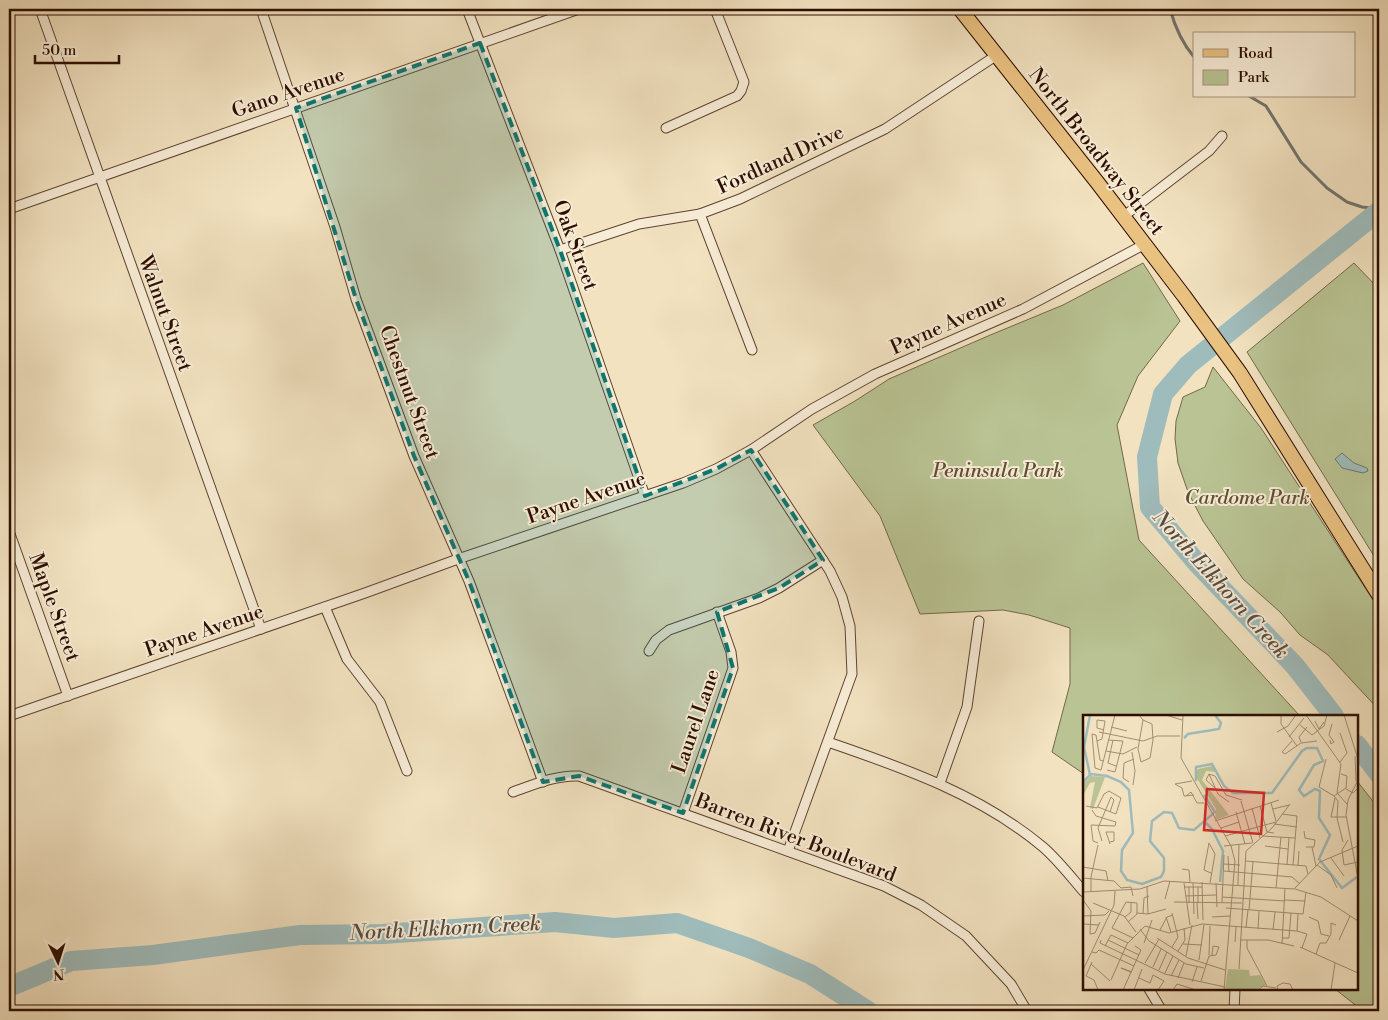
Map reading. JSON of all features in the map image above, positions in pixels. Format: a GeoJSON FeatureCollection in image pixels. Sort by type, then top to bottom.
{"type":"FeatureCollection","features":[{"type":"Feature","properties":{"kind":"main road","name":"North Broadway Street"},"geometry":{"type":"LineString","coordinates":[[960,9],[1146,244],[1240,373],[1379,595]]}},
{"type":"Feature","properties":{"kind":"street","name":"Walnut Street"},"geometry":{"type":"LineString","coordinates":[[40,9],[261,629]]}},
{"type":"Feature","properties":{"kind":"street","name":"Chestnut Street"},"geometry":{"type":"LineString","coordinates":[[261,9],[335,227],[356,299],[414,456],[469,581],[543,782]]}},
{"type":"Feature","properties":{"kind":"street","name":"Oak Street"},"geometry":{"type":"LineString","coordinates":[[467,9],[560,250],[645,496]]}},
{"type":"Feature","properties":{"kind":"street","name":"Gano Avenue"},"geometry":{"type":"LineString","coordinates":[[9,208],[579,9]]}},
{"type":"Feature","properties":{"kind":"street"},"geometry":{"type":"LineString","coordinates":[[666,128],[737,96],[741,91],[744,82],[715,9]]}},
{"type":"Feature","properties":{"kind":"street","name":"Fordland Drive"},"geometry":{"type":"LineString","coordinates":[[560,250],[639,224],[700,214],[740,199],[885,129],[997,55]]}},
{"type":"Feature","properties":{"kind":"street"},"geometry":{"type":"LineString","coordinates":[[1124,216],[1209,151],[1222,136]]}},
{"type":"Feature","properties":{"kind":"street"},"geometry":{"type":"LineString","coordinates":[[700,214],[752,350]]}},
{"type":"Feature","properties":{"kind":"street","name":"Payne Avenue"},"geometry":{"type":"LineString","coordinates":[[9,716],[458,559],[683,483],[751,450],[812,409],[875,374],[1023,309],[1146,244]]}},
{"type":"Feature","properties":{"kind":"street"},"geometry":{"type":"LineString","coordinates":[[751,450],[830,572],[842,598],[850,626],[852,674],[788,851]]}},
{"type":"Feature","properties":{"kind":"street","name":"Maple Street"},"geometry":{"type":"LineString","coordinates":[[9,531],[68,696]]}},
{"type":"Feature","properties":{"kind":"street"},"geometry":{"type":"LineString","coordinates":[[649,651],[656,640],[669,630],[759,598],[779,588],[823,560]]}},
{"type":"Feature","properties":{"kind":"street"},"geometry":{"type":"LineString","coordinates":[[325,607],[347,658],[380,702],[407,771]]}},
{"type":"Feature","properties":{"kind":"street","name":"Laurel Lane"},"geometry":{"type":"LineString","coordinates":[[682,813],[733,668],[731,652],[718,612]]}},
{"type":"Feature","properties":{"kind":"street"},"geometry":{"type":"LineString","coordinates":[[940,783],[967,707],[978,622]]}},
{"type":"Feature","properties":{"kind":"street"},"geometry":{"type":"LineString","coordinates":[[828,742],[902,767],[940,783],[1007,820],[1044,848],[1083,891]]}},
{"type":"Feature","properties":{"kind":"street","name":"Barren River Boulevard"},"geometry":{"type":"LineString","coordinates":[[513,792],[567,776],[579,776],[884,886],[921,905],[966,936],[1011,984],[1027,1011]]}},
{"type":"Feature","properties":{"kind":"street"},"geometry":{"type":"LineString","coordinates":[[1150,990],[1162,1011]]}},
{"type":"Feature","properties":{"kind":"street"},"geometry":{"type":"LineString","coordinates":[[1234,990],[1234,1011]]}},
{"type":"Feature","properties":{"kind":"highlighted area"},"geometry":{"type":"Polygon","coordinates":[[[480,43],[560,250],[645,496],[716,469],[751,450],[823,560],[779,588],[717,612],[733,668],[683,813],[579,776],[543,782],[469,581],[414,456],[356,299],[296,108],[480,43]]]}},
{"type":"Feature","properties":{"kind":"green space","name":"Peninsula Park"},"geometry":{"type":"Polygon","coordinates":[[[1143,263],[1180,321],[1138,376],[1117,425],[1139,540],[1299,715],[1083,715],[1083,773],[1052,752],[1070,684],[1070,628],[1029,615],[1003,610],[920,614],[880,516],[813,425],[889,379],[1063,305],[1143,263]]]}},
{"type":"Feature","properties":{"kind":"green space"},"geometry":{"type":"Polygon","coordinates":[[[1354,263],[1379,289],[1379,564],[1247,352],[1354,263]]]}},
{"type":"Feature","properties":{"kind":"green space","name":"Cardome Park"},"geometry":{"type":"Polygon","coordinates":[[[1213,367],[1261,428],[1379,609],[1379,710],[1328,655],[1300,635],[1280,612],[1243,579],[1203,521],[1188,492],[1178,463],[1175,439],[1176,421],[1183,397],[1205,387],[1213,367]]]}},
{"type":"Feature","properties":{"kind":"green space"},"geometry":{"type":"Polygon","coordinates":[[[1358,782],[1379,809],[1379,1011],[1363,1011],[1336,990],[1358,990],[1358,782]]]}},
{"type":"Feature","properties":{"kind":"water"},"geometry":{"type":"Polygon","coordinates":[[[1342,453],[1354,463],[1367,468],[1368,471],[1363,473],[1342,468],[1335,459],[1342,453]]]}},
{"type":"Feature","properties":{"kind":"waterway"},"geometry":{"type":"LineString","coordinates":[[1170,9],[1179,34],[1193,56]]}},
{"type":"Feature","properties":{"kind":"waterway"},"geometry":{"type":"LineString","coordinates":[[1252,98],[1266,106],[1301,162],[1327,188],[1347,202],[1362,207],[1379,209]]}},
{"type":"Feature","properties":{"kind":"waterway","name":"North Elkhorn Creek"},"geometry":{"type":"LineString","coordinates":[[1333,715],[1295,666],[1197,563],[1150,507],[1147,457],[1163,394],[1188,365],[1379,211]]}},
{"type":"Feature","properties":{"kind":"waterway","name":"North Elkhorn Creek"},"geometry":{"type":"LineString","coordinates":[[1358,746],[1379,774]]}},
{"type":"Feature","properties":{"kind":"waterway","name":"North Elkhorn Creek"},"geometry":{"type":"LineString","coordinates":[[9,987],[71,961],[153,955],[300,935],[383,934],[555,922],[614,928],[677,923],[749,948],[810,974],[868,1011]]}}]}
